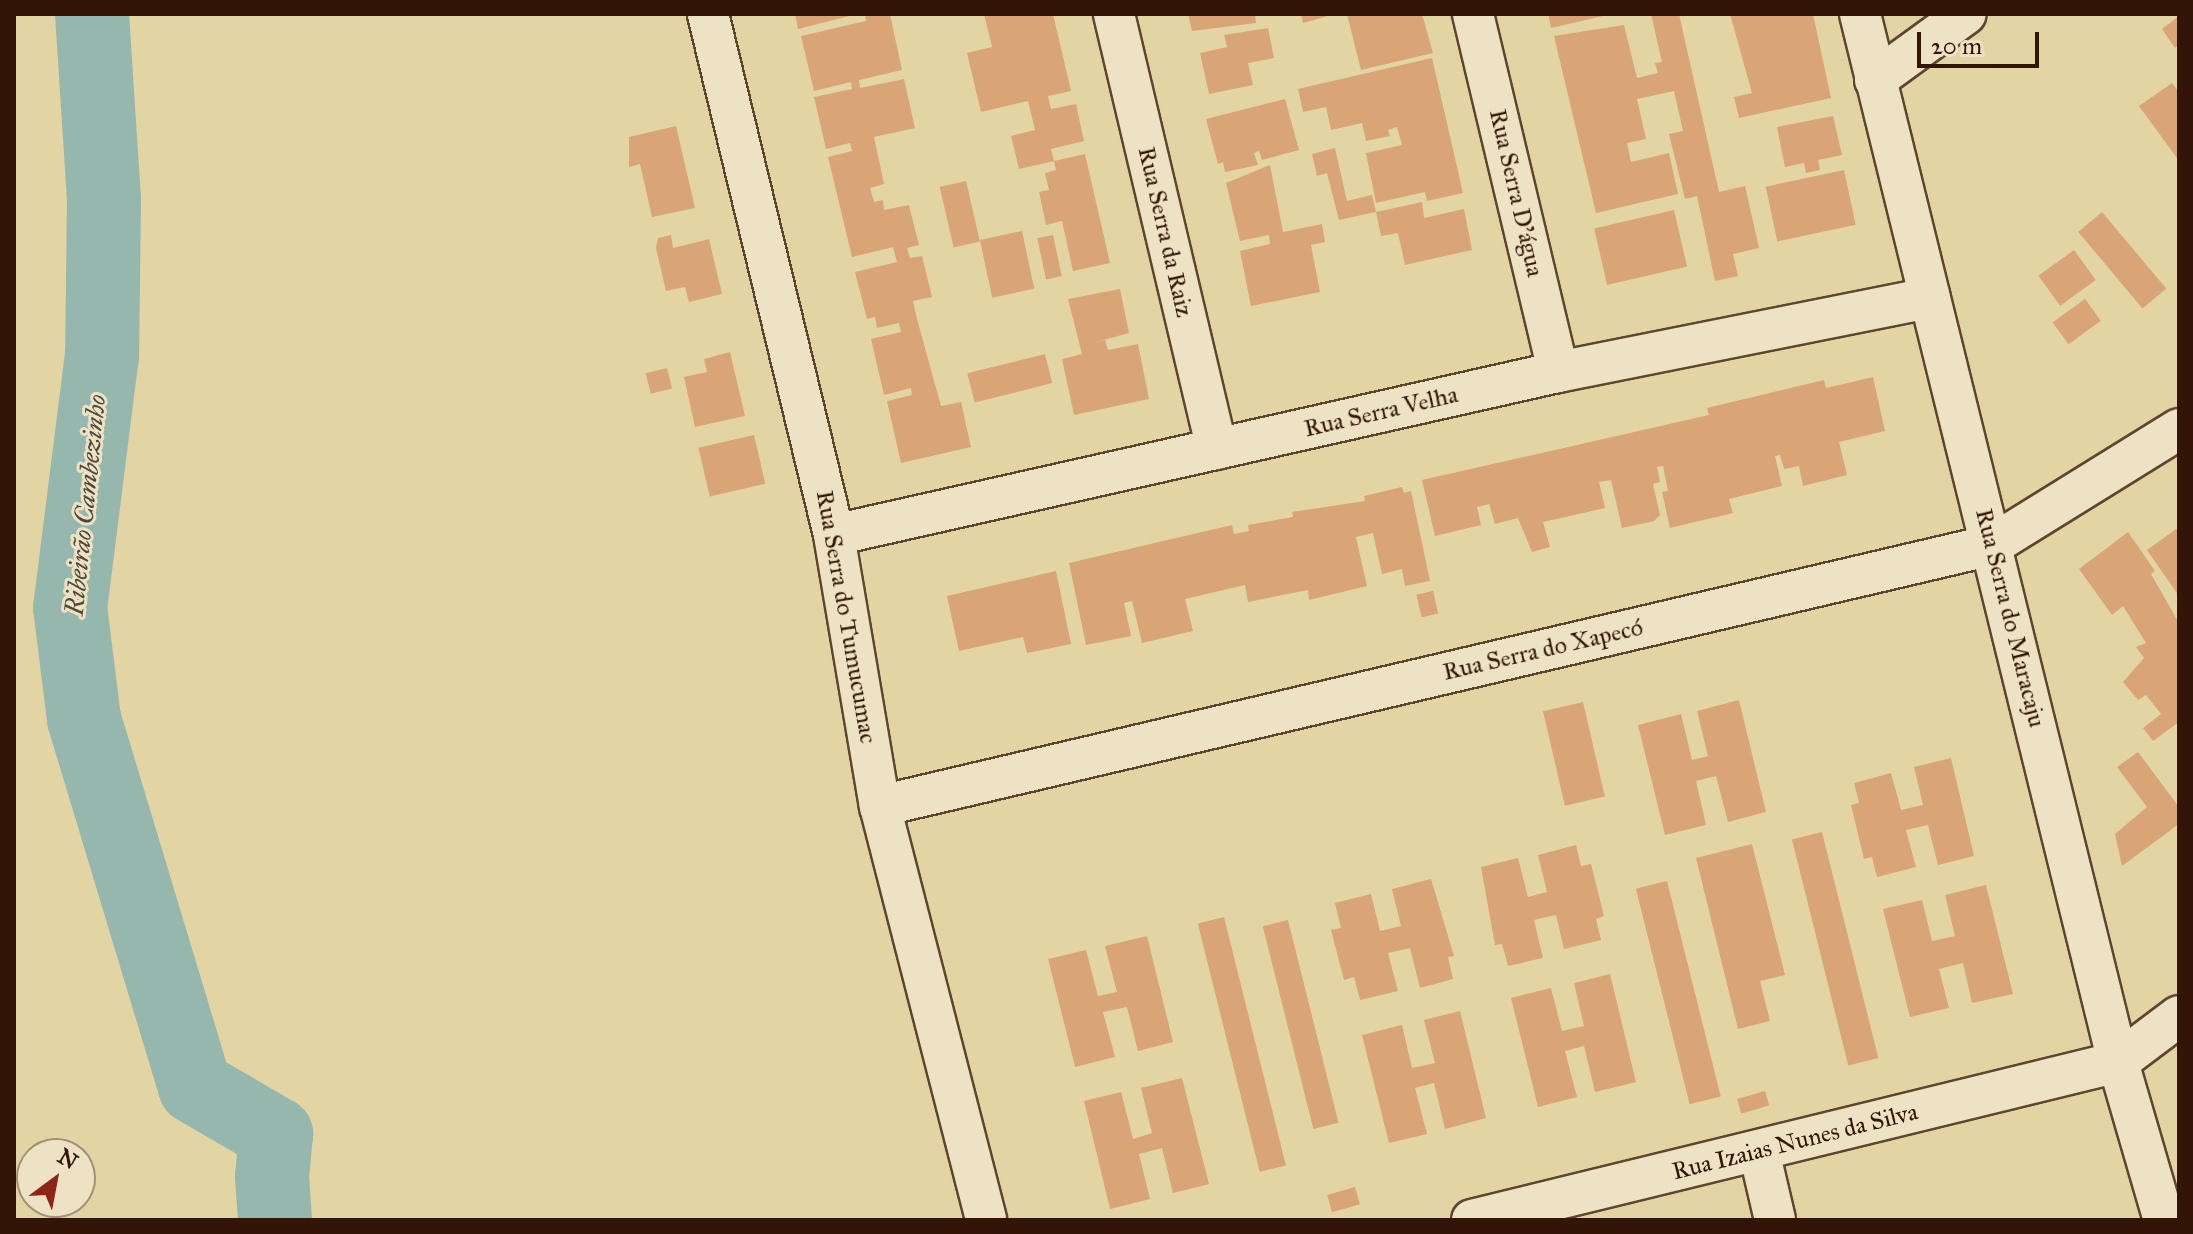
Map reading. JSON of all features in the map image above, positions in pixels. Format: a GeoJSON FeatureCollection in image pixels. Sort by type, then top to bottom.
{"type":"FeatureCollection","features":[{"type":"Feature","properties":{"kind":"street","name":"Rua Serra do Tumucumac"},"geometry":{"type":"LineString","coordinates":[[708,14],[834,535],[880,806],[986,1220]]}},
{"type":"Feature","properties":{"kind":"street","name":"Rua Serra da Raiz"},"geometry":{"type":"LineString","coordinates":[[1114,14],[1217,449]]}},
{"type":"Feature","properties":{"kind":"street","name":"Rua Serra D'água"},"geometry":{"type":"LineString","coordinates":[[1473,14],[1558,372]]}},
{"type":"Feature","properties":{"kind":"street","name":"Rua Serra do Maracaju"},"geometry":{"type":"LineString","coordinates":[[1860,14],[2118,1062],[2164,1220]]}},
{"type":"Feature","properties":{"kind":"street"},"geometry":{"type":"LineString","coordinates":[[1875,80],[1966,14]]}},
{"type":"Feature","properties":{"kind":"street","name":"Rua Serra Velha"},"geometry":{"type":"LineString","coordinates":[[834,535],[1558,372],[1930,298]]}},
{"type":"Feature","properties":{"kind":"street","name":"Rua Serra do Xapecó"},"geometry":{"type":"LineString","coordinates":[[880,806],[1992,545],[2179,429]]}},
{"type":"Feature","properties":{"kind":"street"},"geometry":{"type":"LineString","coordinates":[[2118,1062],[2179,1016]]}},
{"type":"Feature","properties":{"kind":"street","name":"Rua Izaias Nunes da Silva"},"geometry":{"type":"LineString","coordinates":[[1472,1220],[2118,1062]]}},
{"type":"Feature","properties":{"kind":"street"},"geometry":{"type":"LineString","coordinates":[[1759,1151],[1775,1220]]}},
{"type":"Feature","properties":{"kind":"building"},"geometry":{"type":"Polygon","coordinates":[[[795,14],[853,14],[853,15],[798,29],[795,14]]]}},
{"type":"Feature","properties":{"kind":"building"},"geometry":{"type":"Polygon","coordinates":[[[865,14],[890,14],[902,70],[859,80],[860,88],[904,79],[915,128],[874,137],[884,184],[870,188],[874,202],[883,200],[884,210],[909,205],[919,245],[907,248],[910,258],[922,256],[932,297],[913,301],[917,319],[941,406],[961,402],[971,447],[901,463],[887,401],[912,395],[911,388],[884,395],[871,339],[901,332],[899,323],[877,328],[875,317],[867,319],[855,272],[897,262],[893,247],[852,257],[828,157],[852,151],[850,143],[826,149],[814,97],[852,89],[851,82],[814,91],[801,36],[866,21],[865,14]]]}},
{"type":"Feature","properties":{"kind":"building"},"geometry":{"type":"Polygon","coordinates":[[[984,14],[1053,14],[1071,91],[1048,96],[1051,109],[1076,104],[1084,141],[1051,149],[1054,161],[1019,169],[1011,136],[1035,130],[1028,101],[981,112],[967,53],[992,47],[984,14]]]}},
{"type":"Feature","properties":{"kind":"building"},"geometry":{"type":"Polygon","coordinates":[[[1188,14],[1255,14],[1256,23],[1192,31],[1188,14]]]}},
{"type":"Feature","properties":{"kind":"building"},"geometry":{"type":"Polygon","coordinates":[[[1301,14],[1331,14],[1331,15],[1303,23],[1301,14]]]}},
{"type":"Feature","properties":{"kind":"building"},"geometry":{"type":"Polygon","coordinates":[[[1347,14],[1422,14],[1433,53],[1361,70],[1347,14]]]}},
{"type":"Feature","properties":{"kind":"building"},"geometry":{"type":"Polygon","coordinates":[[[1548,14],[1607,14],[1607,15],[1551,28],[1548,14]]]}},
{"type":"Feature","properties":{"kind":"building"},"geometry":{"type":"Polygon","coordinates":[[[1651,14],[1679,14],[1719,192],[1745,186],[1759,248],[1733,254],[1738,276],[1715,281],[1697,196],[1685,199],[1669,134],[1683,131],[1674,91],[1637,99],[1646,139],[1627,143],[1631,162],[1669,153],[1678,194],[1596,213],[1554,36],[1624,25],[1637,78],[1658,73],[1655,63],[1662,62],[1651,14]]]}},
{"type":"Feature","properties":{"kind":"building"},"geometry":{"type":"Polygon","coordinates":[[[1730,14],[1813,14],[1831,98],[1739,118],[1734,97],[1752,93],[1730,14]]]}},
{"type":"Feature","properties":{"kind":"building"},"geometry":{"type":"Polygon","coordinates":[[[2179,16],[2179,45],[2175,48],[2162,29],[2179,16]]]}},
{"type":"Feature","properties":{"kind":"building"},"geometry":{"type":"Polygon","coordinates":[[[1268,28],[1274,58],[1248,63],[1253,85],[1209,94],[1200,53],[1227,47],[1224,35],[1268,28]]]}},
{"type":"Feature","properties":{"kind":"building"},"geometry":{"type":"Polygon","coordinates":[[[1432,58],[1463,193],[1427,201],[1425,192],[1376,203],[1366,153],[1402,145],[1397,127],[1388,130],[1390,136],[1366,141],[1362,123],[1331,130],[1326,107],[1303,112],[1298,89],[1432,58]]]}},
{"type":"Feature","properties":{"kind":"building"},"geometry":{"type":"Polygon","coordinates":[[[2172,83],[2179,92],[2177,158],[2139,106],[2172,83]]]}},
{"type":"Feature","properties":{"kind":"building"},"geometry":{"type":"Polygon","coordinates":[[[1285,99],[1299,150],[1262,160],[1259,151],[1254,153],[1258,165],[1225,172],[1223,162],[1218,164],[1206,119],[1285,99]]]}},
{"type":"Feature","properties":{"kind":"building"},"geometry":{"type":"Polygon","coordinates":[[[1833,116],[1842,155],[1818,160],[1820,170],[1806,173],[1804,163],[1785,167],[1777,127],[1833,116]]]}},
{"type":"Feature","properties":{"kind":"building"},"geometry":{"type":"Polygon","coordinates":[[[676,126],[695,208],[652,217],[640,164],[629,167],[629,137],[676,126]]]}},
{"type":"Feature","properties":{"kind":"building"},"geometry":{"type":"Polygon","coordinates":[[[1335,148],[1347,201],[1372,195],[1376,212],[1339,220],[1327,173],[1317,176],[1312,154],[1335,148]]]}},
{"type":"Feature","properties":{"kind":"building"},"geometry":{"type":"Polygon","coordinates":[[[1085,154],[1110,263],[1073,271],[1062,221],[1046,225],[1039,192],[1049,190],[1045,173],[1056,170],[1054,161],[1085,154]]]}},
{"type":"Feature","properties":{"kind":"building"},"geometry":{"type":"Polygon","coordinates":[[[1270,165],[1283,232],[1322,224],[1325,242],[1311,245],[1320,292],[1251,306],[1240,251],[1270,244],[1269,235],[1240,241],[1226,183],[1270,165]]]}},
{"type":"Feature","properties":{"kind":"building"},"geometry":{"type":"Polygon","coordinates":[[[1844,170],[1856,225],[1777,241],[1766,187],[1844,170]]]}},
{"type":"Feature","properties":{"kind":"building"},"geometry":{"type":"Polygon","coordinates":[[[966,181],[980,241],[954,247],[940,187],[966,181]]]}},
{"type":"Feature","properties":{"kind":"building"},"geometry":{"type":"Polygon","coordinates":[[[1422,202],[1424,218],[1464,209],[1472,250],[1405,265],[1398,233],[1381,236],[1376,212],[1422,202]]]}},
{"type":"Feature","properties":{"kind":"building"},"geometry":{"type":"Polygon","coordinates":[[[1674,210],[1687,267],[1607,285],[1594,228],[1674,210]]]}},
{"type":"Feature","properties":{"kind":"building"},"geometry":{"type":"Polygon","coordinates":[[[2102,212],[2166,289],[2143,309],[2078,232],[2102,212]]]}},
{"type":"Feature","properties":{"kind":"building"},"geometry":{"type":"Polygon","coordinates":[[[1022,231],[1034,289],[992,298],[980,240],[1022,231]]]}},
{"type":"Feature","properties":{"kind":"building"},"geometry":{"type":"Polygon","coordinates":[[[671,235],[673,248],[709,239],[722,294],[689,302],[685,287],[666,291],[656,248],[658,238],[671,235]]]}},
{"type":"Feature","properties":{"kind":"building"},"geometry":{"type":"Polygon","coordinates":[[[1053,235],[1062,276],[1046,279],[1037,238],[1053,235]]]}},
{"type":"Feature","properties":{"kind":"building"},"geometry":{"type":"Polygon","coordinates":[[[2074,250],[2096,280],[2060,306],[2038,276],[2074,250]]]}},
{"type":"Feature","properties":{"kind":"building"},"geometry":{"type":"Polygon","coordinates":[[[1120,289],[1129,333],[1093,343],[1105,340],[1108,350],[1138,344],[1149,399],[1074,415],[1062,359],[1082,354],[1068,299],[1120,289]]]}},
{"type":"Feature","properties":{"kind":"building"},"geometry":{"type":"Polygon","coordinates":[[[2085,299],[2101,321],[2069,344],[2053,323],[2085,299]]]}},
{"type":"Feature","properties":{"kind":"building"},"geometry":{"type":"Polygon","coordinates":[[[730,352],[745,416],[695,427],[684,377],[707,372],[704,359],[730,352]]]}},
{"type":"Feature","properties":{"kind":"building"},"geometry":{"type":"Polygon","coordinates":[[[1045,354],[1052,383],[975,402],[967,373],[1045,354]]]}},
{"type":"Feature","properties":{"kind":"building"},"geometry":{"type":"Polygon","coordinates":[[[667,368],[672,388],[651,394],[646,373],[667,368]]]}},
{"type":"Feature","properties":{"kind":"building"},"geometry":{"type":"Polygon","coordinates":[[[1873,377],[1885,431],[1839,442],[1847,475],[1803,486],[1799,466],[1784,469],[1780,455],[1775,456],[1782,486],[1729,499],[1733,513],[1670,528],[1662,492],[1668,491],[1663,466],[1657,467],[1660,482],[1653,484],[1660,515],[1654,521],[1622,528],[1611,480],[1599,482],[1605,508],[1543,522],[1550,547],[1532,552],[1518,518],[1495,524],[1489,504],[1477,507],[1481,525],[1435,536],[1422,480],[1709,415],[1707,408],[1824,380],[1826,388],[1873,377]]]}},
{"type":"Feature","properties":{"kind":"building"},"geometry":{"type":"Polygon","coordinates":[[[754,435],[765,484],[710,497],[698,448],[754,435]]]}},
{"type":"Feature","properties":{"kind":"building"},"geometry":{"type":"Polygon","coordinates":[[[1402,487],[1404,493],[1411,491],[1430,581],[1405,586],[1402,569],[1382,574],[1373,533],[1356,537],[1367,586],[1309,600],[1308,590],[1248,602],[1245,585],[1185,599],[1193,631],[1142,643],[1132,601],[1124,603],[1131,636],[1086,645],[1069,563],[1232,525],[1234,534],[1249,531],[1248,525],[1293,517],[1292,512],[1365,501],[1364,496],[1402,487]]]}},
{"type":"Feature","properties":{"kind":"building"},"geometry":{"type":"Polygon","coordinates":[[[2179,527],[2179,596],[2147,550],[2179,527]]]}},
{"type":"Feature","properties":{"kind":"building"},"geometry":{"type":"Polygon","coordinates":[[[2128,532],[2155,571],[2151,574],[2179,623],[2179,722],[2153,741],[2143,728],[2161,714],[2146,695],[2138,700],[2123,682],[2144,658],[2136,647],[2146,643],[2123,606],[2112,615],[2079,569],[2128,532]]]}},
{"type":"Feature","properties":{"kind":"building"},"geometry":{"type":"Polygon","coordinates":[[[1056,571],[1071,644],[1027,653],[1023,637],[959,651],[947,596],[1056,571]]]}},
{"type":"Feature","properties":{"kind":"building"},"geometry":{"type":"Polygon","coordinates":[[[1433,591],[1438,613],[1422,617],[1416,595],[1433,591]]]}},
{"type":"Feature","properties":{"kind":"building"},"geometry":{"type":"Polygon","coordinates":[[[1739,700],[1766,812],[1728,822],[1716,776],[1696,781],[1706,825],[1665,835],[1638,725],[1681,714],[1692,760],[1708,756],[1697,711],[1739,700]]]}},
{"type":"Feature","properties":{"kind":"building"},"geometry":{"type":"Polygon","coordinates":[[[1583,702],[1605,797],[1565,806],[1543,711],[1583,702]]]}},
{"type":"Feature","properties":{"kind":"building"},"geometry":{"type":"Polygon","coordinates":[[[2138,752],[2179,807],[2179,824],[2122,866],[2115,834],[2147,807],[2117,767],[2138,752]]]}},
{"type":"Feature","properties":{"kind":"building"},"geometry":{"type":"Polygon","coordinates":[[[1951,758],[1974,856],[1938,865],[1928,825],[1906,830],[1916,867],[1877,877],[1872,857],[1864,859],[1851,805],[1859,803],[1854,783],[1891,773],[1901,810],[1923,805],[1914,767],[1951,758]]]}},
{"type":"Feature","properties":{"kind":"building"},"geometry":{"type":"Polygon","coordinates":[[[1822,832],[1878,1058],[1848,1066],[1792,839],[1822,832]]]}},
{"type":"Feature","properties":{"kind":"building"},"geometry":{"type":"Polygon","coordinates":[[[1752,844],[1785,975],[1760,981],[1770,1021],[1738,1029],[1696,858],[1752,844]]]}},
{"type":"Feature","properties":{"kind":"building"},"geometry":{"type":"Polygon","coordinates":[[[1576,845],[1581,866],[1591,864],[1604,916],[1596,919],[1601,940],[1564,949],[1556,915],[1534,920],[1543,958],[1508,966],[1502,944],[1495,945],[1481,867],[1518,858],[1528,897],[1547,892],[1538,855],[1576,845]]]}},
{"type":"Feature","properties":{"kind":"building"},"geometry":{"type":"Polygon","coordinates":[[[1431,879],[1454,956],[1448,957],[1453,979],[1420,988],[1410,948],[1388,953],[1398,991],[1360,1000],[1354,977],[1344,980],[1331,930],[1341,928],[1335,903],[1371,894],[1380,931],[1401,926],[1392,889],[1431,879]]]}},
{"type":"Feature","properties":{"kind":"building"},"geometry":{"type":"Polygon","coordinates":[[[1667,881],[1721,1096],[1690,1104],[1636,889],[1667,881]]]}},
{"type":"Feature","properties":{"kind":"building"},"geometry":{"type":"Polygon","coordinates":[[[1986,885],[2013,994],[1972,1003],[1963,963],[1939,969],[1949,1008],[1910,1017],[1883,909],[1922,900],[1932,941],[1955,936],[1945,895],[1986,885]]]}},
{"type":"Feature","properties":{"kind":"building"},"geometry":{"type":"Polygon","coordinates":[[[1224,917],[1286,1165],[1260,1172],[1198,924],[1224,917]]]}},
{"type":"Feature","properties":{"kind":"building"},"geometry":{"type":"Polygon","coordinates":[[[1288,920],[1339,1123],[1313,1129],[1263,926],[1288,920]]]}},
{"type":"Feature","properties":{"kind":"building"},"geometry":{"type":"Polygon","coordinates":[[[1147,936],[1173,1042],[1138,1051],[1127,1007],[1103,1012],[1115,1057],[1075,1067],[1048,959],[1086,950],[1098,996],[1117,992],[1105,946],[1147,936]]]}},
{"type":"Feature","properties":{"kind":"building"},"geometry":{"type":"Polygon","coordinates":[[[1610,974],[1636,1082],[1595,1092],[1584,1046],[1565,1051],[1577,1097],[1538,1107],[1511,998],[1551,988],[1562,1031],[1584,1026],[1574,983],[1610,974]]]}},
{"type":"Feature","properties":{"kind":"building"},"geometry":{"type":"Polygon","coordinates":[[[1460,1011],[1486,1118],[1445,1129],[1434,1083],[1415,1088],[1427,1134],[1389,1143],[1362,1035],[1402,1025],[1412,1068],[1435,1063],[1424,1020],[1460,1011]]]}},
{"type":"Feature","properties":{"kind":"building"},"geometry":{"type":"Polygon","coordinates":[[[1182,1078],[1209,1184],[1173,1193],[1162,1148],[1139,1154],[1150,1199],[1110,1209],[1084,1101],[1121,1092],[1133,1139],[1152,1133],[1141,1088],[1182,1078]]]}},
{"type":"Feature","properties":{"kind":"building"},"geometry":{"type":"Polygon","coordinates":[[[1765,1091],[1769,1105],[1741,1113],[1737,1099],[1765,1091]]]}},
{"type":"Feature","properties":{"kind":"building"},"geometry":{"type":"Polygon","coordinates":[[[1355,1187],[1360,1204],[1332,1212],[1327,1195],[1355,1187]]]}},
{"type":"Feature","properties":{"kind":"waterway","name":"Ribeirão Cambezinho"},"geometry":{"type":"LineString","coordinates":[[92,14],[104,199],[102,355],[70,607],[84,719],[195,1087],[276,1134],[272,1177],[275,1220]]}}]}
